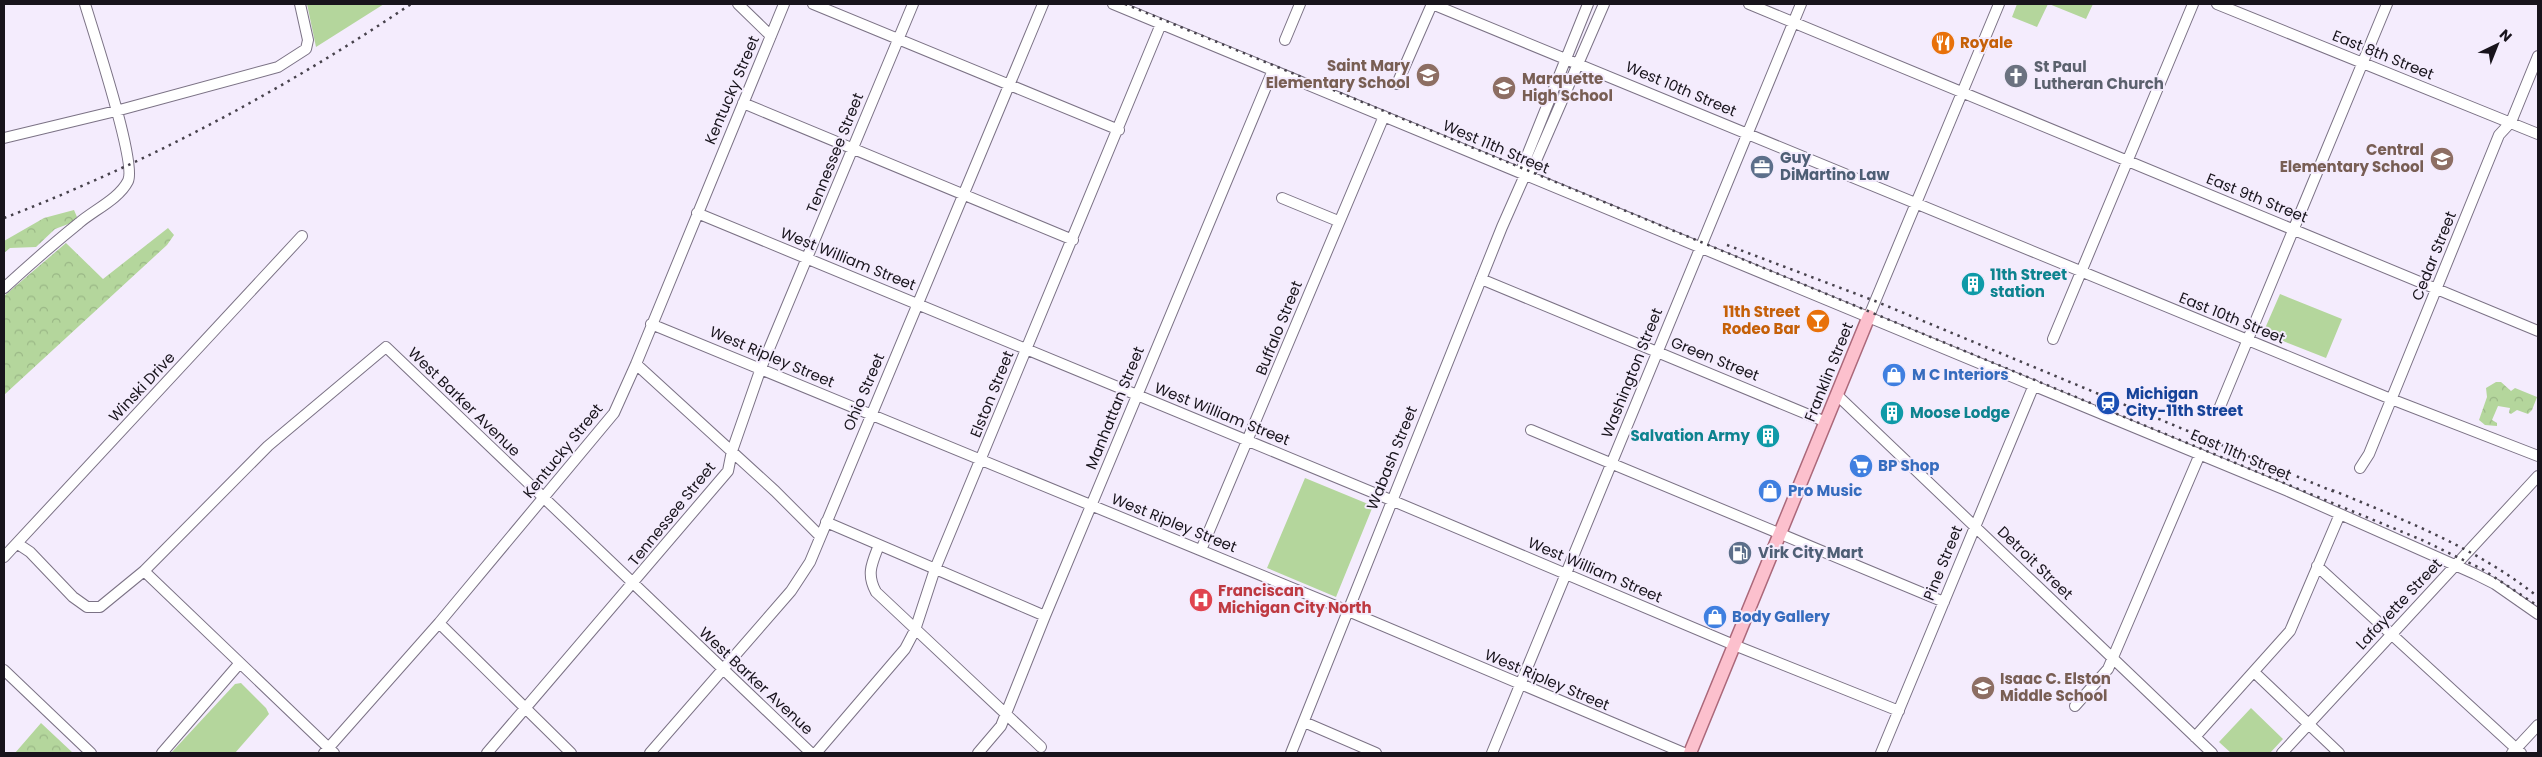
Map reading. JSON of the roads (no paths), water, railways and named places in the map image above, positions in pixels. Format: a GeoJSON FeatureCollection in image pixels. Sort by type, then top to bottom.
{"type":"FeatureCollection","features":[{"type":"Feature","properties":{"kind":"main road","name":"Franklin Street"},"geometry":{"type":"LineString","coordinates":[[1690,753],[1869,316]]}},
{"type":"Feature","properties":{"kind":"street"},"geometry":{"type":"LineString","coordinates":[[4,288],[80,222],[121,191],[129,180],[129,163],[116,111],[85,4]]}},
{"type":"Feature","properties":{"kind":"street"},"geometry":{"type":"LineString","coordinates":[[4,138],[116,111],[278,66],[306,48],[308,40],[300,4]]}},
{"type":"Feature","properties":{"kind":"street"},"geometry":{"type":"LineString","coordinates":[[738,4],[771,36]]}},
{"type":"Feature","properties":{"kind":"street","name":"Kentucky Street"},"geometry":{"type":"LineString","coordinates":[[329,751],[439,624],[614,413],[636,364],[696,213],[784,4]]}},
{"type":"Feature","properties":{"kind":"street"},"geometry":{"type":"LineString","coordinates":[[813,4],[1118,130]]}},
{"type":"Feature","properties":{"kind":"street","name":"Tennessee Street"},"geometry":{"type":"LineString","coordinates":[[487,753],[633,585],[728,471],[732,451],[762,368],[913,4]]}},
{"type":"Feature","properties":{"kind":"street","name":"Ohio Street"},"geometry":{"type":"LineString","coordinates":[[650,753],[791,591],[810,562],[870,414],[1043,4]]}},
{"type":"Feature","properties":{"kind":"street","name":"West 11th Street"},"geometry":{"type":"LineString","coordinates":[[1112,4],[1869,316]]}},
{"type":"Feature","properties":{"kind":"street"},"geometry":{"type":"LineString","coordinates":[[1285,40],[1300,4]]}},
{"type":"Feature","properties":{"kind":"street"},"geometry":{"type":"LineString","coordinates":[[1397,84],[1432,4]]}},
{"type":"Feature","properties":{"kind":"street","name":"West 10th Street"},"geometry":{"type":"LineString","coordinates":[[1432,4],[1917,203]]}},
{"type":"Feature","properties":{"kind":"street","name":"Wabash Street"},"geometry":{"type":"LineString","coordinates":[[1525,175],[1522,168],[1588,4]]}},
{"type":"Feature","properties":{"kind":"street","name":"Wabash Street"},"geometry":{"type":"LineString","coordinates":[[1291,753],[1481,279],[1525,175],[1531,172],[1604,4]]}},
{"type":"Feature","properties":{"kind":"street","name":"East 9th Street"},"geometry":{"type":"LineString","coordinates":[[1749,4],[2538,331]]}},
{"type":"Feature","properties":{"kind":"street","name":"Washington Street"},"geometry":{"type":"LineString","coordinates":[[1492,753],[1564,574],[1612,463],[1656,352],[1801,4]]}},
{"type":"Feature","properties":{"kind":"street","name":"Franklin Street"},"geometry":{"type":"LineString","coordinates":[[1869,316],[1964,92],[1999,4]]}},
{"type":"Feature","properties":{"kind":"street"},"geometry":{"type":"LineString","coordinates":[[2053,339],[2193,4]]}},
{"type":"Feature","properties":{"kind":"street","name":"East 8th Street"},"geometry":{"type":"LineString","coordinates":[[2217,4],[2538,134]]}},
{"type":"Feature","properties":{"kind":"street"},"geometry":{"type":"LineString","coordinates":[[2219,409],[2387,4]]}},
{"type":"Feature","properties":{"kind":"street","name":"Elston Street"},"geometry":{"type":"LineString","coordinates":[[816,753],[905,649],[915,630],[935,569],[1162,24]]}},
{"type":"Feature","properties":{"kind":"street","name":"Cedar Street"},"geometry":{"type":"LineString","coordinates":[[2360,468],[2369,454],[2499,136],[2511,122],[2538,56]]}},
{"type":"Feature","properties":{"kind":"street","name":"Manhattan Street"},"geometry":{"type":"LineString","coordinates":[[978,753],[1001,726],[1273,70]]}},
{"type":"Feature","properties":{"kind":"street"},"geometry":{"type":"LineString","coordinates":[[742,103],[1073,240]]}},
{"type":"Feature","properties":{"kind":"street","name":"Buffalo Street"},"geometry":{"type":"LineString","coordinates":[[1202,550],[1338,221],[1384,116]]}},
{"type":"Feature","properties":{"kind":"street"},"geometry":{"type":"LineString","coordinates":[[1282,198],[1338,221]]}},
{"type":"Feature","properties":{"kind":"street","name":"East 10th Street"},"geometry":{"type":"LineString","coordinates":[[1917,203],[2391,399],[2538,456]]}},
{"type":"Feature","properties":{"kind":"street","name":"West William Street"},"geometry":{"type":"LineString","coordinates":[[696,213],[1391,500],[1734,645],[1899,711]]}},
{"type":"Feature","properties":{"kind":"street","name":"Winski Drive"},"geometry":{"type":"LineString","coordinates":[[4,557],[302,236]]}},
{"type":"Feature","properties":{"kind":"street","name":"Green Street"},"geometry":{"type":"LineString","coordinates":[[1481,279],[1826,422]]}},
{"type":"Feature","properties":{"kind":"street","name":"East 11th Street"},"geometry":{"type":"LineString","coordinates":[[1869,316],[2200,454],[2456,565],[2495,584],[2538,614]]}},
{"type":"Feature","properties":{"kind":"street","name":"West Ripley Street"},"geometry":{"type":"LineString","coordinates":[[651,324],[1202,550],[1684,753]]}},
{"type":"Feature","properties":{"kind":"street","name":"West Barker Avenue"},"geometry":{"type":"LineString","coordinates":[[18,544],[30,552],[73,597],[87,607],[100,607],[144,571],[268,446],[386,347],[543,500],[810,753]]}},
{"type":"Feature","properties":{"kind":"street"},"geometry":{"type":"LineString","coordinates":[[636,364],[732,451],[820,536]]}},
{"type":"Feature","properties":{"kind":"street","name":"Pine Street"},"geometry":{"type":"LineString","coordinates":[[1881,753],[2034,385]]}},
{"type":"Feature","properties":{"kind":"street","name":"Detroit Street"},"geometry":{"type":"LineString","coordinates":[[1838,395],[2212,753]]}},
{"type":"Feature","properties":{"kind":"street"},"geometry":{"type":"LineString","coordinates":[[1531,430],[1944,602]]}},
{"type":"Feature","properties":{"kind":"street"},"geometry":{"type":"LineString","coordinates":[[2075,706],[2108,669],[2200,454]]}},
{"type":"Feature","properties":{"kind":"street","name":"Lafayette Street"},"geometry":{"type":"LineString","coordinates":[[2282,753],[2538,476]]}},
{"type":"Feature","properties":{"kind":"street"},"geometry":{"type":"LineString","coordinates":[[2195,737],[2290,631],[2340,514]]}},
{"type":"Feature","properties":{"kind":"street"},"geometry":{"type":"LineString","coordinates":[[826,522],[1045,616]]}},
{"type":"Feature","properties":{"kind":"street"},"geometry":{"type":"LineString","coordinates":[[878,545],[869,571],[871,584],[876,592],[1041,747]]}},
{"type":"Feature","properties":{"kind":"street"},"geometry":{"type":"LineString","coordinates":[[2317,566],[2392,633],[2517,752],[2538,724]]}},
{"type":"Feature","properties":{"kind":"street"},"geometry":{"type":"LineString","coordinates":[[144,571],[329,751]]}},
{"type":"Feature","properties":{"kind":"street"},"geometry":{"type":"LineString","coordinates":[[439,624],[572,753]]}},
{"type":"Feature","properties":{"kind":"street"},"geometry":{"type":"LineString","coordinates":[[162,753],[239,664]]}},
{"type":"Feature","properties":{"kind":"street"},"geometry":{"type":"LineString","coordinates":[[4,670],[91,753]]}},
{"type":"Feature","properties":{"kind":"street"},"geometry":{"type":"LineString","coordinates":[[2254,672],[2340,753]]}},
{"type":"Feature","properties":{"kind":"street"},"geometry":{"type":"LineString","coordinates":[[1304,722],[1376,753]]}},
{"type":"Feature","properties":{"kind":"railway"},"geometry":{"type":"LineString","coordinates":[[4,218],[110,173],[213,123],[314,66],[411,4]]}},
{"type":"Feature","properties":{"kind":"railway"},"geometry":{"type":"LineString","coordinates":[[1125,4],[2422,540],[2482,569],[2538,606]]}},
{"type":"Feature","properties":{"kind":"railway"},"geometry":{"type":"LineString","coordinates":[[1727,245],[1875,301],[2337,493]]}},
{"type":"Feature","properties":{"kind":"railway"},"geometry":{"type":"LineString","coordinates":[[2332,490],[2439,536],[2490,564],[2538,597]]}},
{"type":"Feature","properties":{"kind":"place","name":"Royale"},"geometry":{"type":"Point","coordinates":[1943,43]}},
{"type":"Feature","properties":{"kind":"place","name":"Saint Mary Elementary School"},"geometry":{"type":"Point","coordinates":[1428,75]}},
{"type":"Feature","properties":{"kind":"place","name":"St Paul Lutheran Church"},"geometry":{"type":"Point","coordinates":[2016,76]}},
{"type":"Feature","properties":{"kind":"place","name":"Marquette High School"},"geometry":{"type":"Point","coordinates":[1504,88]}},
{"type":"Feature","properties":{"kind":"place","name":"Central Elementary School"},"geometry":{"type":"Point","coordinates":[2442,159]}},
{"type":"Feature","properties":{"kind":"place","name":"Guy DiMartino Law"},"geometry":{"type":"Point","coordinates":[1762,167]}},
{"type":"Feature","properties":{"kind":"place","name":"11th Street station"},"geometry":{"type":"Point","coordinates":[1973,284]}},
{"type":"Feature","properties":{"kind":"place","name":"11th Street Rodeo Bar"},"geometry":{"type":"Point","coordinates":[1818,321]}},
{"type":"Feature","properties":{"kind":"place","name":"M C Interiors"},"geometry":{"type":"Point","coordinates":[1894,375]}},
{"type":"Feature","properties":{"kind":"place","name":"Michigan City-11th Street"},"geometry":{"type":"Point","coordinates":[2108,403]}},
{"type":"Feature","properties":{"kind":"place","name":"Moose Lodge"},"geometry":{"type":"Point","coordinates":[1892,413]}},
{"type":"Feature","properties":{"kind":"place","name":"Salvation Army"},"geometry":{"type":"Point","coordinates":[1768,436]}},
{"type":"Feature","properties":{"kind":"place","name":"BP Shop"},"geometry":{"type":"Point","coordinates":[1861,466]}},
{"type":"Feature","properties":{"kind":"place","name":"Pro Music"},"geometry":{"type":"Point","coordinates":[1770,491]}},
{"type":"Feature","properties":{"kind":"place","name":"Virk City Mart"},"geometry":{"type":"Point","coordinates":[1740,553]}},
{"type":"Feature","properties":{"kind":"place","name":"Franciscan Michigan City North"},"geometry":{"type":"Point","coordinates":[1201,600]}},
{"type":"Feature","properties":{"kind":"place","name":"Body Gallery"},"geometry":{"type":"Point","coordinates":[1715,617]}},
{"type":"Feature","properties":{"kind":"place","name":"Isaac C. Elston Middle School"},"geometry":{"type":"Point","coordinates":[1983,688]}}]}
